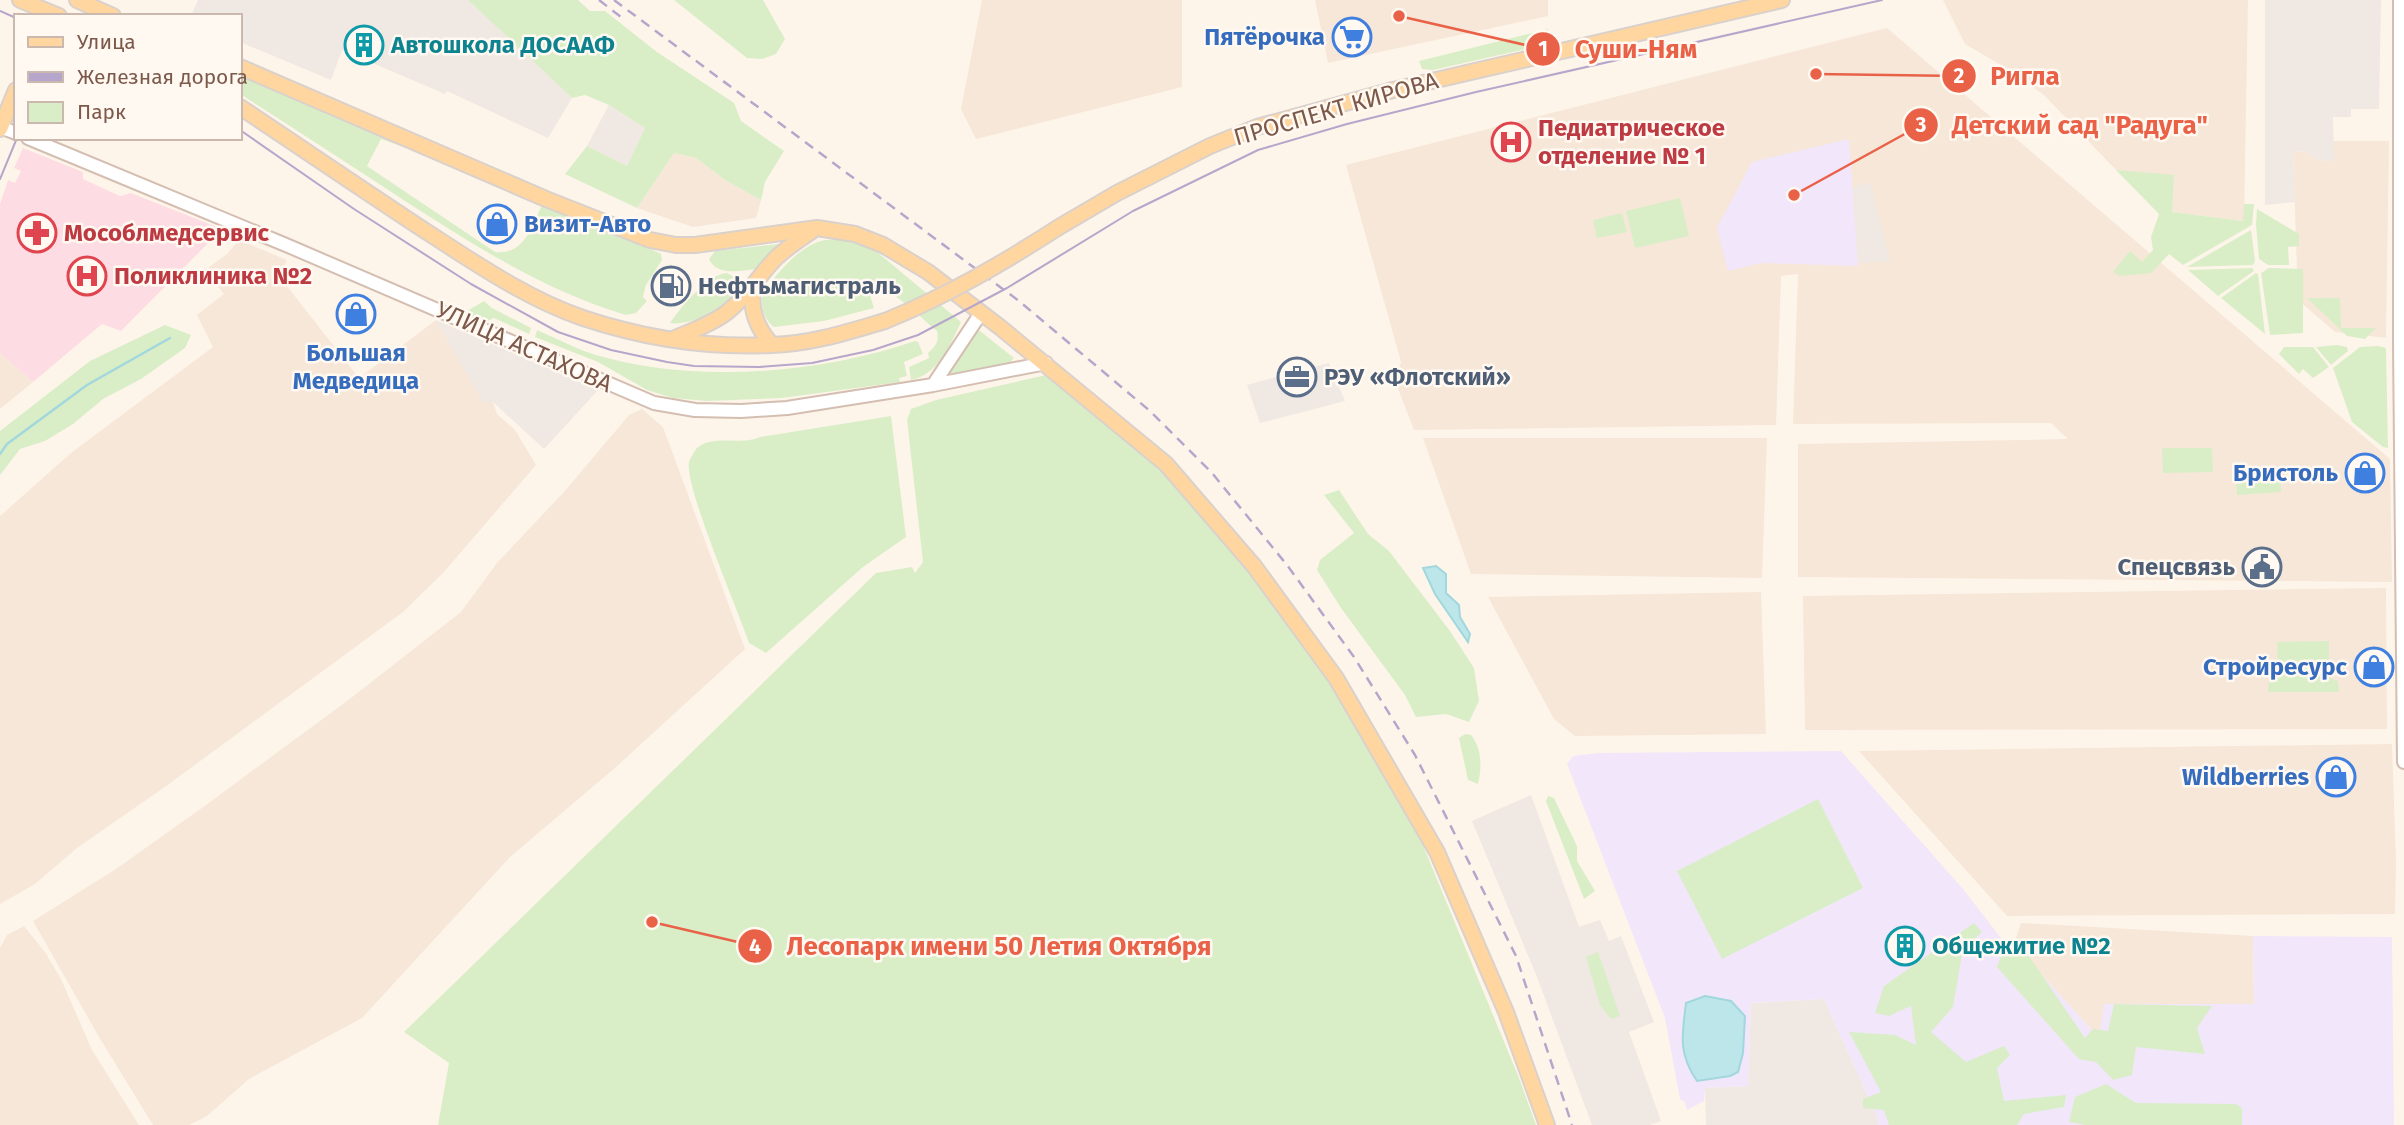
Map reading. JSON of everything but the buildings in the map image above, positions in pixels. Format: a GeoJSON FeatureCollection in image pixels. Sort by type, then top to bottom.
{"type":"FeatureCollection","features":[{"type":"Feature","properties":{"kind":"main road"},"geometry":{"type":"LineString","coordinates":[[20,0],[49,10]]}},
{"type":"Feature","properties":{"kind":"main road"},"geometry":{"type":"LineString","coordinates":[[69,0],[92,14]]}},
{"type":"Feature","properties":{"kind":"main road"},"geometry":{"type":"LineString","coordinates":[[77,0],[108,14]]}},
{"type":"Feature","properties":{"kind":"main road","name":"ПРОСПЕКТ КИРОВА"},"geometry":{"type":"LineString","coordinates":[[885,321],[1006,261],[1118,193],[1210,146],[1257,127],[1384,92],[1782,0]]}},
{"type":"Feature","properties":{"kind":"main road"},"geometry":{"type":"LineString","coordinates":[[242,68],[547,199],[650,240],[676,246],[817,228],[855,233],[883,245],[928,272],[1046,363],[1166,464],[1254,566],[1336,678],[1437,852],[1506,1012],[1547,1125]]}},
{"type":"Feature","properties":{"kind":"main road"},"geometry":{"type":"LineString","coordinates":[[0,128],[14,95]]}},
{"type":"Feature","properties":{"kind":"main road","name":"УЛИЦА АСТАХОВА"},"geometry":{"type":"LineString","coordinates":[[242,108],[496,276],[580,317],[625,331],[717,345],[772,345],[820,340],[885,321]]}},
{"type":"Feature","properties":{"kind":"main road"},"geometry":{"type":"LineString","coordinates":[[671,339],[714,321],[727,312],[753,288],[776,258],[817,228]]}},
{"type":"Feature","properties":{"kind":"main road"},"geometry":{"type":"LineString","coordinates":[[753,288],[751,303],[755,320],[772,345]]}},
{"type":"Feature","properties":{"kind":"street"},"geometry":{"type":"LineString","coordinates":[[2400,0],[2404,762]]}},
{"type":"Feature","properties":{"kind":"street","name":"УЛИЦА АСТАХОВА"},"geometry":{"type":"LineString","coordinates":[[32,140],[286,244],[654,403],[695,410],[787,408],[933,385],[1046,363]]}},
{"type":"Feature","properties":{"kind":"street"},"geometry":{"type":"LineString","coordinates":[[933,385],[981,313]]}},
{"type":"Feature","properties":{"kind":"shaded area"},"geometry":{"type":"Polygon","coordinates":[[[198,0],[468,0],[572,98],[548,138],[447,91],[445,94],[342,50],[331,80],[242,43],[242,14],[192,14],[198,0]]]}},
{"type":"Feature","properties":{"kind":"shaded area"},"geometry":{"type":"Polygon","coordinates":[[[982,0],[1182,0],[1182,87],[976,139],[961,109],[982,0]]]}},
{"type":"Feature","properties":{"kind":"shaded area"},"geometry":{"type":"Polygon","coordinates":[[[1315,0],[1548,0],[1548,16],[1328,63],[1315,0]]]}},
{"type":"Feature","properties":{"kind":"shaded area"},"geometry":{"type":"Polygon","coordinates":[[[1943,0],[2248,0],[2244,221],[2171,212],[2174,176],[2116,170],[2044,95],[1965,44],[1943,0]]]}},
{"type":"Feature","properties":{"kind":"shaded area"},"geometry":{"type":"Polygon","coordinates":[[[2265,0],[2381,0],[2379,109],[2351,109],[2351,117],[2333,117],[2334,160],[2319,161],[2305,151],[2293,152],[2295,202],[2265,205],[2265,0]]]}},
{"type":"Feature","properties":{"kind":"shaded area"},"geometry":{"type":"Polygon","coordinates":[[[1887,28],[2390,459],[2392,582],[1798,577],[1798,444],[2068,439],[2051,423],[1793,424],[1798,274],[1781,276],[1776,425],[1414,430],[1395,381],[1401,362],[1346,165],[1887,28]]]}},
{"type":"Feature","properties":{"kind":"shaded area"},"geometry":{"type":"Polygon","coordinates":[[[609,105],[645,128],[627,166],[587,146],[609,105]]]}},
{"type":"Feature","properties":{"kind":"shaded area"},"geometry":{"type":"Polygon","coordinates":[[[1849,139],[1858,266],[1761,263],[1728,271],[1717,228],[1752,162],[1849,139]]]}},
{"type":"Feature","properties":{"kind":"shaded area"},"geometry":{"type":"Polygon","coordinates":[[[2332,141],[2389,141],[2386,338],[2335,332],[2298,300],[2293,152],[2305,151],[2319,161],[2334,160],[2332,141]]]}},
{"type":"Feature","properties":{"kind":"shaded area","name":"Поликлиника №2"},"geometry":{"type":"Polygon","coordinates":[[[23,148],[83,172],[83,179],[120,196],[131,193],[222,229],[121,331],[102,324],[33,382],[0,353],[0,204],[8,180],[15,183],[21,171],[14,168],[23,148]]]}},
{"type":"Feature","properties":{"kind":"shaded area"},"geometry":{"type":"Polygon","coordinates":[[[674,153],[696,158],[725,180],[761,200],[756,218],[693,227],[637,208],[674,153]]]}},
{"type":"Feature","properties":{"kind":"shaded area"},"geometry":{"type":"Polygon","coordinates":[[[1870,182],[1890,261],[1858,263],[1853,188],[1870,182]]]}},
{"type":"Feature","properties":{"kind":"shaded area"},"geometry":{"type":"Polygon","coordinates":[[[239,240],[287,260],[279,276],[359,378],[436,320],[483,401],[493,402],[497,414],[515,430],[536,465],[444,572],[403,612],[169,784],[77,848],[35,884],[0,904],[0,516],[71,453],[213,347],[197,315],[224,294],[205,270],[227,254],[239,240]]]}},
{"type":"Feature","properties":{"kind":"shaded area"},"geometry":{"type":"Polygon","coordinates":[[[436,320],[598,390],[544,449],[493,402],[483,402],[436,320]]]}},
{"type":"Feature","properties":{"kind":"shaded area"},"geometry":{"type":"Polygon","coordinates":[[[0,353],[33,382],[0,409],[0,353]]]}},
{"type":"Feature","properties":{"kind":"shaded area"},"geometry":{"type":"Polygon","coordinates":[[[1329,363],[1345,401],[1260,423],[1247,385],[1329,363]]]}},
{"type":"Feature","properties":{"kind":"shaded area"},"geometry":{"type":"Polygon","coordinates":[[[642,409],[663,427],[745,649],[616,767],[510,857],[362,1018],[249,1079],[207,1116],[189,1125],[153,1125],[33,921],[116,869],[206,805],[351,698],[461,612],[497,563],[564,492],[629,415],[642,409]]]}},
{"type":"Feature","properties":{"kind":"shaded area"},"geometry":{"type":"Polygon","coordinates":[[[1423,438],[1767,438],[1762,578],[1471,574],[1423,438]]]}},
{"type":"Feature","properties":{"kind":"shaded area"},"geometry":{"type":"Polygon","coordinates":[[[2386,588],[2387,729],[1805,730],[1803,596],[2386,588]]]}},
{"type":"Feature","properties":{"kind":"shaded area"},"geometry":{"type":"Polygon","coordinates":[[[1761,592],[1766,734],[1575,736],[1554,719],[1488,597],[1761,592]]]}},
{"type":"Feature","properties":{"kind":"shaded area"},"geometry":{"type":"Polygon","coordinates":[[[2392,744],[2395,914],[2007,916],[1859,751],[2392,744]]]}},
{"type":"Feature","properties":{"kind":"shaded area"},"geometry":{"type":"Polygon","coordinates":[[[1841,751],[1963,889],[2004,942],[2014,944],[2099,1038],[2104,1004],[2254,1004],[2253,936],[2392,937],[2394,1125],[1878,1125],[1877,1117],[1824,999],[1751,1003],[1748,1086],[1705,1088],[1704,1101],[1687,1110],[1685,1102],[1680,1099],[1665,1018],[1567,764],[1573,756],[1598,753],[1841,751]]]}},
{"type":"Feature","properties":{"kind":"shaded area"},"geometry":{"type":"Polygon","coordinates":[[[1531,795],[1579,927],[1600,920],[1609,941],[1621,936],[1654,1022],[1629,1032],[1661,1121],[1650,1125],[1592,1125],[1537,977],[1472,821],[1531,795]]]}},
{"type":"Feature","properties":{"kind":"shaded area"},"geometry":{"type":"Polygon","coordinates":[[[2021,923],[2253,936],[2254,1004],[2105,1004],[2100,1039],[2014,944],[2021,923]]]}},
{"type":"Feature","properties":{"kind":"shaded area"},"geometry":{"type":"Polygon","coordinates":[[[24,926],[45,952],[61,979],[92,1050],[139,1125],[0,1125],[0,948],[7,935],[24,926]]]}},
{"type":"Feature","properties":{"kind":"shaded area"},"geometry":{"type":"Polygon","coordinates":[[[1824,999],[1877,1117],[1878,1125],[1706,1125],[1705,1088],[1748,1086],[1751,1003],[1824,999]]]}},
{"type":"Feature","properties":{"kind":"green space"},"geometry":{"type":"Polygon","coordinates":[[[468,0],[578,0],[590,11],[605,11],[657,52],[734,103],[741,121],[784,151],[765,182],[761,200],[725,180],[696,158],[674,153],[637,208],[565,174],[587,146],[627,166],[645,128],[609,105],[585,95],[572,98],[468,0]]]}},
{"type":"Feature","properties":{"kind":"green space"},"geometry":{"type":"Polygon","coordinates":[[[674,0],[763,0],[785,39],[776,54],[762,59],[747,58],[674,0]]]}},
{"type":"Feature","properties":{"kind":"green space"},"geometry":{"type":"Polygon","coordinates":[[[1548,29],[1551,37],[1548,44],[1433,70],[1422,69],[1419,61],[1548,29]]]}},
{"type":"Feature","properties":{"kind":"green space"},"geometry":{"type":"Polygon","coordinates":[[[242,75],[441,160],[381,139],[367,166],[495,252],[513,249],[526,238],[542,205],[605,227],[661,254],[662,260],[646,285],[643,297],[647,301],[636,313],[626,315],[567,293],[511,266],[242,95],[242,75]]]}},
{"type":"Feature","properties":{"kind":"green space"},"geometry":{"type":"Polygon","coordinates":[[[2116,170],[2174,175],[2172,212],[2243,221],[2244,204],[2254,204],[2252,225],[2183,265],[2169,254],[2151,273],[2120,276],[2113,272],[2130,251],[2142,262],[2153,250],[2151,237],[2159,214],[2116,170]]]}},
{"type":"Feature","properties":{"kind":"green space"},"geometry":{"type":"Polygon","coordinates":[[[1680,198],[1689,236],[1635,248],[1626,211],[1680,198]]]}},
{"type":"Feature","properties":{"kind":"green space"},"geometry":{"type":"Polygon","coordinates":[[[2257,209],[2299,234],[2299,246],[2288,247],[2289,265],[2268,265],[2259,259],[2257,209]]]}},
{"type":"Feature","properties":{"kind":"green space"},"geometry":{"type":"Polygon","coordinates":[[[1622,213],[1627,232],[1597,238],[1593,220],[1622,213]]]}},
{"type":"Feature","properties":{"kind":"green space"},"geometry":{"type":"Polygon","coordinates":[[[2251,230],[2255,261],[2253,265],[2187,267],[2251,230]]]}},
{"type":"Feature","properties":{"kind":"green space"},"geometry":{"type":"Polygon","coordinates":[[[848,239],[870,246],[961,322],[942,358],[929,372],[911,380],[909,367],[929,358],[928,353],[937,341],[937,331],[889,292],[873,288],[870,282],[857,288],[859,291],[868,289],[874,308],[824,321],[774,327],[765,316],[762,294],[789,261],[815,243],[848,239]]]}},
{"type":"Feature","properties":{"kind":"green space"},"geometry":{"type":"Polygon","coordinates":[[[779,244],[756,269],[723,270],[717,268],[709,259],[715,251],[779,244]]]}},
{"type":"Feature","properties":{"kind":"green space"},"geometry":{"type":"Polygon","coordinates":[[[2252,268],[2254,271],[2218,296],[2188,270],[2252,268]]]}},
{"type":"Feature","properties":{"kind":"green space"},"geometry":{"type":"Polygon","coordinates":[[[2269,268],[2303,269],[2303,333],[2270,335],[2261,273],[2269,268]]]}},
{"type":"Feature","properties":{"kind":"green space"},"geometry":{"type":"Polygon","coordinates":[[[727,273],[734,277],[739,289],[731,304],[702,318],[684,323],[670,323],[704,285],[727,273]]]}},
{"type":"Feature","properties":{"kind":"green space"},"geometry":{"type":"Polygon","coordinates":[[[2258,274],[2265,334],[2221,298],[2258,274]]]}},
{"type":"Feature","properties":{"kind":"green space"},"geometry":{"type":"Polygon","coordinates":[[[2307,298],[2340,298],[2341,328],[2376,328],[2365,339],[2347,336],[2307,298]]]}},
{"type":"Feature","properties":{"kind":"green space"},"geometry":{"type":"Polygon","coordinates":[[[484,301],[531,328],[529,334],[494,318],[483,323],[462,314],[484,301]]]}},
{"type":"Feature","properties":{"kind":"green space"},"geometry":{"type":"Polygon","coordinates":[[[165,325],[191,335],[185,348],[141,379],[103,399],[73,424],[45,441],[20,449],[0,475],[0,431],[90,361],[165,325]]]}},
{"type":"Feature","properties":{"kind":"green space"},"geometry":{"type":"Polygon","coordinates":[[[537,330],[596,355],[674,370],[715,372],[798,368],[878,352],[915,341],[923,354],[904,362],[907,376],[899,378],[900,382],[782,398],[707,401],[673,398],[647,390],[598,362],[535,337],[537,330]]]}},
{"type":"Feature","properties":{"kind":"green space"},"geometry":{"type":"Polygon","coordinates":[[[980,331],[1014,358],[1007,366],[949,374],[946,372],[973,332],[980,331]]]}},
{"type":"Feature","properties":{"kind":"green space"},"geometry":{"type":"Polygon","coordinates":[[[2284,347],[2313,347],[2329,367],[2313,378],[2303,369],[2299,374],[2279,354],[2284,347]]]}},
{"type":"Feature","properties":{"kind":"green space"},"geometry":{"type":"Polygon","coordinates":[[[2316,347],[2347,347],[2348,351],[2331,365],[2316,347]]]}},
{"type":"Feature","properties":{"kind":"green space"},"geometry":{"type":"Polygon","coordinates":[[[2360,347],[2386,348],[2388,448],[2383,447],[2352,422],[2333,368],[2360,347]]]}},
{"type":"Feature","properties":{"kind":"green space"},"geometry":{"type":"Polygon","coordinates":[[[1055,373],[1178,487],[1253,574],[1317,664],[1375,757],[1420,838],[1536,1125],[438,1125],[449,1063],[404,1032],[876,573],[912,567],[915,573],[923,562],[907,420],[911,409],[936,400],[1055,373]]]}},
{"type":"Feature","properties":{"kind":"green space"},"geometry":{"type":"Polygon","coordinates":[[[891,416],[906,537],[863,567],[766,653],[749,643],[713,550],[690,475],[691,457],[697,448],[711,442],[744,441],[891,416]]]}},
{"type":"Feature","properties":{"kind":"green space"},"geometry":{"type":"Polygon","coordinates":[[[2162,448],[2212,448],[2213,472],[2163,473],[2162,448]]]}},
{"type":"Feature","properties":{"kind":"green space"},"geometry":{"type":"Polygon","coordinates":[[[2280,469],[2281,492],[2237,495],[2236,471],[2280,469]]]}},
{"type":"Feature","properties":{"kind":"green space"},"geometry":{"type":"Polygon","coordinates":[[[1339,490],[1368,534],[1389,551],[1450,631],[1474,668],[1479,701],[1469,722],[1446,714],[1416,717],[1405,695],[1341,608],[1317,570],[1320,560],[1354,533],[1324,495],[1339,490]]]}},
{"type":"Feature","properties":{"kind":"green space"},"geometry":{"type":"Polygon","coordinates":[[[2329,641],[2329,675],[2338,681],[2339,692],[2268,692],[2269,677],[2278,665],[2277,642],[2329,641]]]}},
{"type":"Feature","properties":{"kind":"green space"},"geometry":{"type":"Polygon","coordinates":[[[1465,734],[1471,735],[1475,740],[1479,752],[1478,784],[1468,780],[1459,738],[1465,734]]]}},
{"type":"Feature","properties":{"kind":"green space"},"geometry":{"type":"Polygon","coordinates":[[[1548,796],[1554,798],[1577,846],[1577,861],[1595,891],[1584,899],[1546,801],[1548,796]]]}},
{"type":"Feature","properties":{"kind":"green space"},"geometry":{"type":"Polygon","coordinates":[[[1818,799],[1863,888],[1722,959],[1677,871],[1818,799]]]}},
{"type":"Feature","properties":{"kind":"green space"},"geometry":{"type":"Polygon","coordinates":[[[1974,923],[1982,932],[1963,949],[1953,1007],[1931,1032],[1966,1062],[2004,1046],[2010,1055],[1997,1068],[2004,1101],[2066,1095],[2064,1107],[2024,1114],[2017,1125],[1889,1125],[1884,1110],[1863,1108],[1863,1099],[1881,1092],[1849,1032],[1895,1035],[1916,1045],[1911,1006],[1889,1016],[1875,1013],[1884,986],[1974,923]]]}},
{"type":"Feature","properties":{"kind":"green space"},"geometry":{"type":"Polygon","coordinates":[[[2022,946],[2085,1038],[2093,1029],[2108,1031],[2114,1004],[2212,1006],[2197,1028],[2205,1054],[2136,1047],[2132,1075],[2113,1080],[2096,1062],[2079,1059],[1997,967],[2003,952],[2022,946]]]}},
{"type":"Feature","properties":{"kind":"green space"},"geometry":{"type":"Polygon","coordinates":[[[1598,952],[1620,1016],[1611,1019],[1600,1005],[1586,957],[1598,952]]]}},
{"type":"Feature","properties":{"kind":"green space"},"geometry":{"type":"Polygon","coordinates":[[[2106,1084],[2136,1103],[2236,1104],[2242,1108],[2242,1125],[2085,1125],[2069,1122],[2075,1097],[2106,1084]]]}},
{"type":"Feature","properties":{"kind":"water"},"geometry":{"type":"Polygon","coordinates":[[[1436,566],[1446,574],[1446,593],[1459,605],[1460,617],[1470,634],[1468,642],[1435,594],[1423,568],[1436,566]]]}},
{"type":"Feature","properties":{"kind":"water"},"geometry":{"type":"Polygon","coordinates":[[[1705,996],[1731,1001],[1745,1016],[1743,1053],[1738,1072],[1730,1076],[1697,1081],[1684,1053],[1683,1025],[1686,1003],[1705,996]]]}},
{"type":"Feature","properties":{"kind":"waterway"},"geometry":{"type":"LineString","coordinates":[[0,454],[7,444],[87,385],[170,338]]}},
{"type":"Feature","properties":{"kind":"tram line"},"geometry":{"type":"LineString","coordinates":[[242,131],[354,209],[471,284],[558,332],[611,350],[694,366],[759,367],[812,363],[873,350],[918,335],[1007,288],[1133,211],[1258,150],[1347,124],[1476,92],[1882,0]]}},
{"type":"Feature","properties":{"kind":"tram line"},"geometry":{"type":"LineString","coordinates":[[0,11],[14,17]]}},
{"type":"Feature","properties":{"kind":"tram line"},"geometry":{"type":"LineString","coordinates":[[0,179],[16,140]]}},
{"type":"Feature","properties":{"kind":"railway"},"geometry":{"type":"LineString","coordinates":[[599,0],[621,17]]}},
{"type":"Feature","properties":{"kind":"railway"},"geometry":{"type":"LineString","coordinates":[[614,0],[1019,301],[1150,411],[1212,473],[1287,565],[1354,657],[1415,755],[1516,956],[1572,1125]]}},
{"type":"Feature","properties":{"kind":"place","name":"Суши-Ням"},"geometry":{"type":"Point","coordinates":[1399,16]}},
{"type":"Feature","properties":{"kind":"place","name":"Пятёрочка"},"geometry":{"type":"Point","coordinates":[1352,37]}},
{"type":"Feature","properties":{"kind":"place","name":"Автошкола ДОСААФ"},"geometry":{"type":"Point","coordinates":[364,45]}},
{"type":"Feature","properties":{"kind":"place","name":"Ригла"},"geometry":{"type":"Point","coordinates":[1816,74]}},
{"type":"Feature","properties":{"kind":"place","name":"Педиатрическое отделение № 1"},"geometry":{"type":"Point","coordinates":[1511,142]}},
{"type":"Feature","properties":{"kind":"place","name":"Детский сад \"Радуга\""},"geometry":{"type":"Point","coordinates":[1794,195]}},
{"type":"Feature","properties":{"kind":"place","name":"Визит-Авто"},"geometry":{"type":"Point","coordinates":[497,224]}},
{"type":"Feature","properties":{"kind":"place","name":"Мособлмедсервис"},"geometry":{"type":"Point","coordinates":[37,233]}},
{"type":"Feature","properties":{"kind":"place","name":"Поликлиника №2"},"geometry":{"type":"Point","coordinates":[87,276]}},
{"type":"Feature","properties":{"kind":"place","name":"Нефтьмагистраль"},"geometry":{"type":"Point","coordinates":[671,286]}},
{"type":"Feature","properties":{"kind":"place","name":"Большая Медведица"},"geometry":{"type":"Point","coordinates":[356,314]}},
{"type":"Feature","properties":{"kind":"place","name":"РЭУ «Флотский»"},"geometry":{"type":"Point","coordinates":[1297,377]}},
{"type":"Feature","properties":{"kind":"place","name":"Бристоль"},"geometry":{"type":"Point","coordinates":[2365,473]}},
{"type":"Feature","properties":{"kind":"place","name":"Спецсвязь"},"geometry":{"type":"Point","coordinates":[2262,567]}},
{"type":"Feature","properties":{"kind":"place","name":"Стройресурс"},"geometry":{"type":"Point","coordinates":[2374,667]}},
{"type":"Feature","properties":{"kind":"place","name":"Wildberries"},"geometry":{"type":"Point","coordinates":[2336,777]}},
{"type":"Feature","properties":{"kind":"place","name":"Лесопарк имени 50 Летия Октября"},"geometry":{"type":"Point","coordinates":[652,922]}},
{"type":"Feature","properties":{"kind":"place","name":"Общежитие №2"},"geometry":{"type":"Point","coordinates":[1905,946]}}]}
